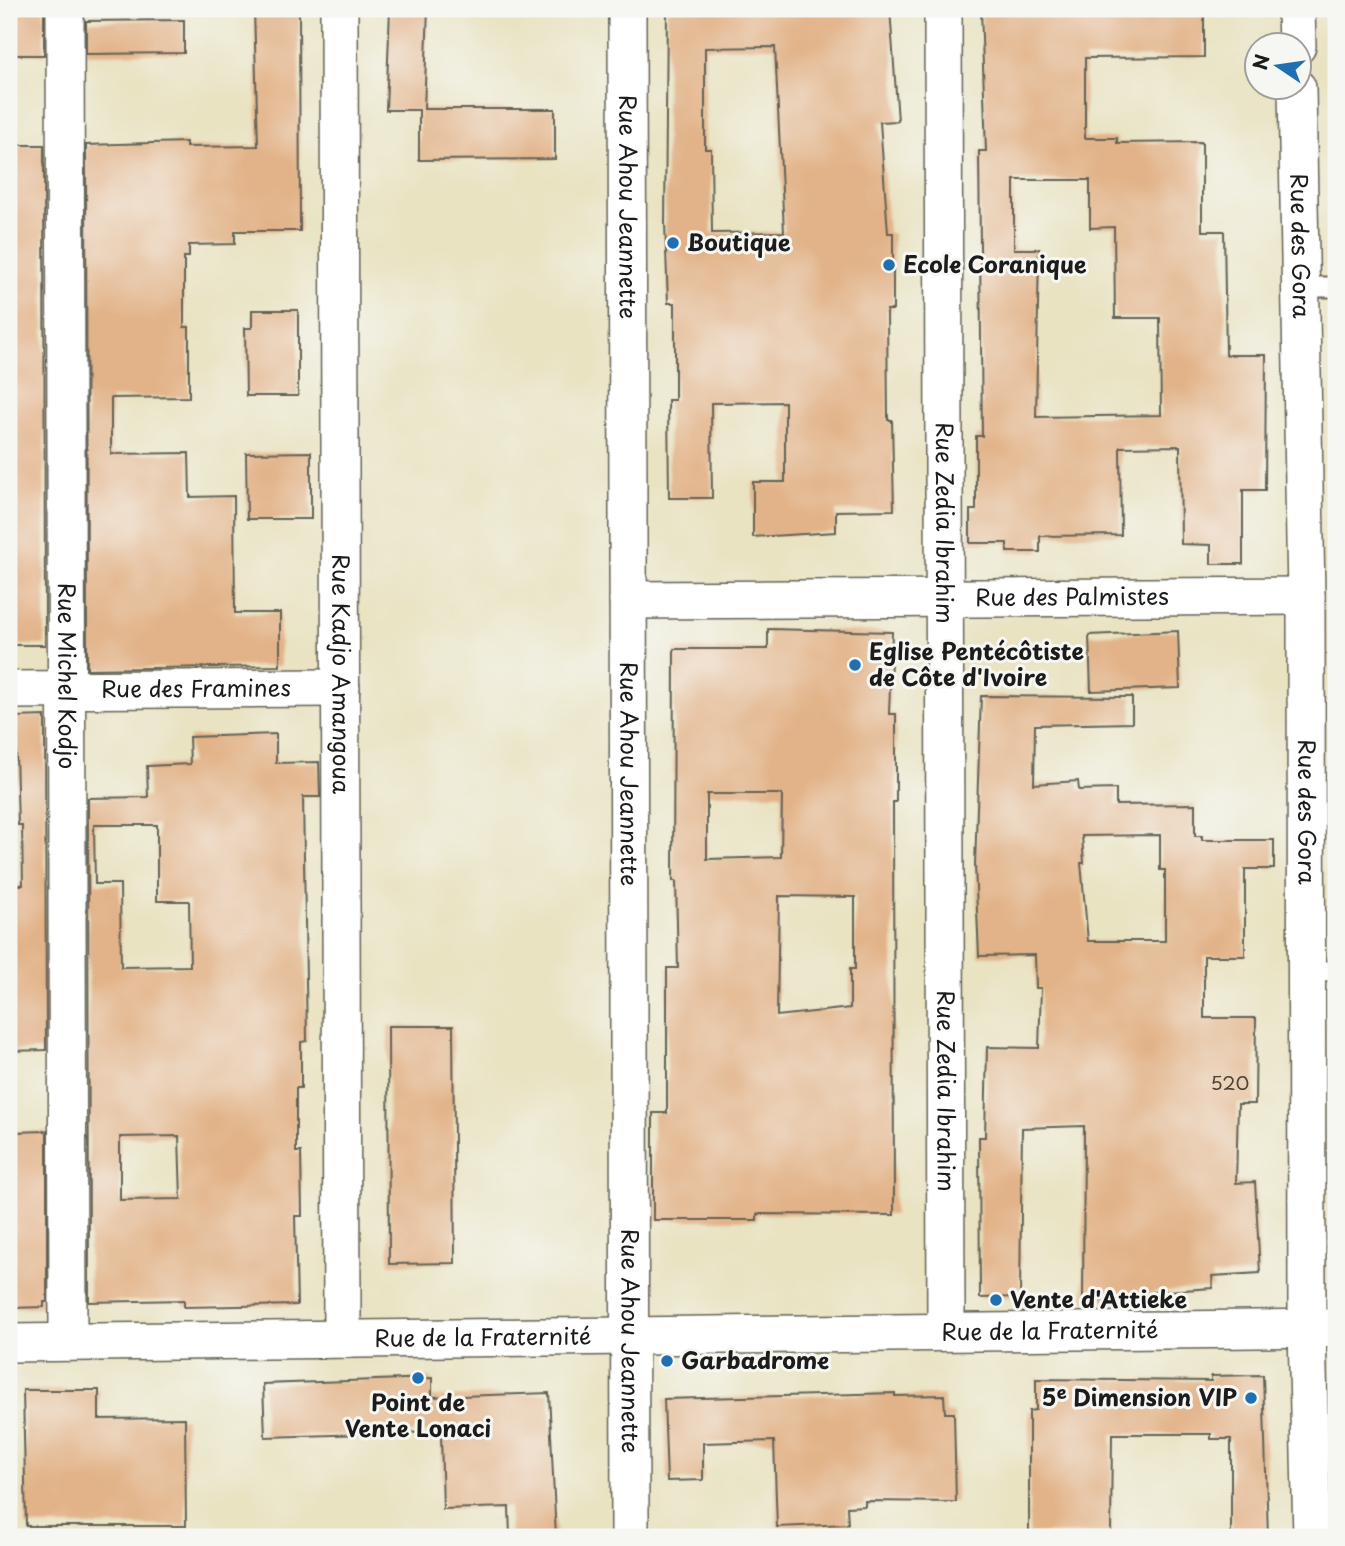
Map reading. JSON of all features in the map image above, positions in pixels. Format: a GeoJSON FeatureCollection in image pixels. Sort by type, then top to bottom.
{"type":"FeatureCollection","features":[{"type":"Feature","properties":{"kind":"street","name":"Rue Michel Kodjo"},"geometry":{"type":"LineString","coordinates":[[65,9],[68,1342]]}},
{"type":"Feature","properties":{"kind":"street","name":"Rue Kadjo Amangoua"},"geometry":{"type":"LineString","coordinates":[[339,9],[342,1339]]}},
{"type":"Feature","properties":{"kind":"street","name":"Rue Ahou Jeannette"},"geometry":{"type":"LineString","coordinates":[[627,9],[630,1537]]}},
{"type":"Feature","properties":{"kind":"street","name":"Rue Zedia Ibrahim"},"geometry":{"type":"LineString","coordinates":[[943,9],[946,1332]]}},
{"type":"Feature","properties":{"kind":"street"},"geometry":{"type":"LineString","coordinates":[[1296,9],[1297,32]]}},
{"type":"Feature","properties":{"kind":"street","name":"Rue des Gora"},"geometry":{"type":"LineString","coordinates":[[1299,102],[1319,287],[1306,596],[1321,971],[1320,1534]]}},
{"type":"Feature","properties":{"kind":"street","name":"Rue des Palmistes"},"geometry":{"type":"LineString","coordinates":[[628,600],[1306,596]]}},
{"type":"Feature","properties":{"kind":"street","name":"Rue des Framines"},"geometry":{"type":"LineString","coordinates":[[9,690],[341,688]]}},
{"type":"Feature","properties":{"kind":"street","name":"Rue de la Fraternité"},"geometry":{"type":"LineString","coordinates":[[9,1343],[1322,1328]]}},
{"type":"Feature","properties":{"kind":"building"},"geometry":{"type":"Polygon","coordinates":[[[9,9],[44,9],[44,55],[9,55],[9,9]]]}},
{"type":"Feature","properties":{"kind":"building"},"geometry":{"type":"Polygon","coordinates":[[[254,9],[299,9],[300,231],[235,231],[235,244],[189,245],[189,257],[184,257],[184,327],[189,327],[189,397],[111,398],[111,454],[189,453],[190,497],[234,496],[235,613],[280,613],[280,666],[87,669],[86,145],[186,142],[186,147],[258,146],[254,9]]]}},
{"type":"Feature","properties":{"kind":"building"},"geometry":{"type":"Polygon","coordinates":[[[390,9],[428,9],[424,109],[555,109],[555,159],[419,160],[419,110],[386,110],[390,9]]]}},
{"type":"Feature","properties":{"kind":"building"},"geometry":{"type":"Polygon","coordinates":[[[667,9],[890,9],[898,121],[880,122],[888,233],[893,233],[893,310],[887,310],[888,420],[892,420],[894,510],[836,511],[836,532],[753,537],[753,482],[785,482],[785,402],[711,403],[712,498],[669,498],[668,400],[675,400],[675,303],[668,303],[665,224],[667,9]],[[775,47],[705,48],[705,149],[711,149],[712,233],[784,232],[775,47]]]}},
{"type":"Feature","properties":{"kind":"building"},"geometry":{"type":"Polygon","coordinates":[[[981,9],[1204,9],[1204,57],[1085,58],[1085,138],[1117,138],[1117,143],[1202,142],[1202,231],[1224,231],[1226,355],[1266,355],[1265,490],[1243,490],[1243,564],[1211,564],[1211,545],[1181,544],[1180,446],[1120,447],[1121,535],[1040,536],[1040,552],[1007,552],[1007,543],[970,543],[970,510],[976,510],[976,436],[982,436],[979,151],[986,151],[981,9]],[[1014,180],[1014,249],[1039,249],[1036,417],[1161,415],[1160,318],[1115,318],[1114,227],[1090,228],[1090,180],[1014,180]]]}},
{"type":"Feature","properties":{"kind":"building"},"geometry":{"type":"Polygon","coordinates":[[[184,20],[184,53],[86,54],[86,21],[184,20]]]}},
{"type":"Feature","properties":{"kind":"building"},"geometry":{"type":"Polygon","coordinates":[[[9,145],[44,145],[45,645],[9,645],[9,145]]]}},
{"type":"Feature","properties":{"kind":"building"},"geometry":{"type":"Polygon","coordinates":[[[252,310],[298,310],[298,396],[246,396],[245,328],[252,328],[252,310]]]}},
{"type":"Feature","properties":{"kind":"building"},"geometry":{"type":"Polygon","coordinates":[[[311,452],[311,519],[247,519],[246,453],[311,452]]]}},
{"type":"Feature","properties":{"kind":"building"},"geometry":{"type":"Polygon","coordinates":[[[768,629],[892,632],[889,714],[896,714],[896,802],[893,802],[894,1215],[757,1214],[757,1220],[653,1220],[653,1113],[667,1113],[667,968],[678,968],[676,881],[673,881],[674,649],[768,649],[768,629]],[[707,794],[707,859],[781,857],[782,794],[707,794]],[[779,896],[777,1016],[850,1008],[850,969],[855,969],[855,897],[779,896]]]}},
{"type":"Feature","properties":{"kind":"building"},"geometry":{"type":"Polygon","coordinates":[[[1178,631],[1180,688],[1091,691],[1089,635],[1178,631]]]}},
{"type":"Feature","properties":{"kind":"building"},"geometry":{"type":"Polygon","coordinates":[[[981,696],[1132,697],[1132,723],[1035,725],[1034,784],[1078,781],[1079,790],[1116,789],[1116,805],[1195,804],[1195,836],[1202,836],[1202,840],[1274,840],[1274,869],[1245,869],[1245,956],[1204,956],[1204,1018],[1256,1018],[1255,1104],[1238,1104],[1236,1183],[1255,1182],[1260,1273],[1212,1276],[1213,1288],[1153,1292],[1153,1301],[1083,1301],[1084,1126],[1022,1128],[1020,1297],[980,1298],[979,1137],[985,1137],[987,1047],[1039,1048],[1041,988],[1036,988],[1035,955],[979,956],[975,865],[981,696]],[[1160,835],[1082,836],[1084,863],[1081,863],[1088,941],[1165,941],[1165,870],[1160,870],[1160,835]]]}},
{"type":"Feature","properties":{"kind":"building"},"geometry":{"type":"Polygon","coordinates":[[[45,716],[46,1050],[9,1051],[9,885],[23,885],[22,825],[18,825],[15,717],[45,716]]]}},
{"type":"Feature","properties":{"kind":"building"},"geometry":{"type":"Polygon","coordinates":[[[276,734],[276,763],[319,762],[320,797],[303,797],[307,1041],[301,1042],[301,1088],[296,1088],[296,1152],[301,1152],[302,1216],[295,1216],[297,1305],[184,1307],[184,1300],[89,1302],[88,798],[148,797],[147,766],[190,764],[189,737],[276,734]],[[94,825],[95,884],[120,884],[121,967],[190,966],[189,901],[157,901],[157,825],[94,825]],[[179,1136],[120,1137],[120,1200],[181,1199],[179,1136]]]}},
{"type":"Feature","properties":{"kind":"building"},"geometry":{"type":"Polygon","coordinates":[[[388,1026],[453,1026],[455,1263],[389,1264],[388,1026]]]}},
{"type":"Feature","properties":{"kind":"building"},"geometry":{"type":"Polygon","coordinates":[[[47,1131],[47,1302],[44,1302],[44,1307],[9,1308],[9,1256],[13,1256],[12,1132],[47,1131]]]}},
{"type":"Feature","properties":{"kind":"building"},"geometry":{"type":"Polygon","coordinates":[[[1263,1375],[1268,1537],[1231,1537],[1231,1439],[1211,1439],[1211,1434],[1112,1434],[1111,1533],[1029,1534],[1029,1411],[1036,1410],[1036,1379],[1211,1381],[1211,1376],[1263,1375]]]}},
{"type":"Feature","properties":{"kind":"building"},"geometry":{"type":"Polygon","coordinates":[[[432,1378],[432,1397],[549,1393],[556,1537],[510,1537],[509,1507],[443,1509],[441,1435],[437,1435],[437,1432],[265,1437],[263,1384],[432,1378]]]}},
{"type":"Feature","properties":{"kind":"building"},"geometry":{"type":"Polygon","coordinates":[[[23,1390],[99,1390],[99,1419],[185,1418],[186,1526],[26,1526],[23,1390]]]}},
{"type":"Feature","properties":{"kind":"building"},"geometry":{"type":"Polygon","coordinates":[[[895,1393],[895,1396],[944,1395],[945,1413],[954,1413],[956,1502],[865,1501],[865,1506],[847,1507],[848,1524],[777,1527],[774,1441],[703,1443],[703,1480],[667,1481],[664,1399],[895,1393]]]}},
{"type":"Feature","properties":{"kind":"place","name":"Boutique"},"geometry":{"type":"Point","coordinates":[673,243]}},
{"type":"Feature","properties":{"kind":"place","name":"Ecole Coranique"},"geometry":{"type":"Point","coordinates":[889,265]}},
{"type":"Feature","properties":{"kind":"place","name":"Eglise Pentécôtiste de Côte d'Ivoire"},"geometry":{"type":"Point","coordinates":[855,665]}},
{"type":"Feature","properties":{"kind":"place","name":"Vente d'Attieke"},"geometry":{"type":"Point","coordinates":[996,1300]}},
{"type":"Feature","properties":{"kind":"place","name":"Garbadrome"},"geometry":{"type":"Point","coordinates":[667,1361]}},
{"type":"Feature","properties":{"kind":"place","name":"Point de Vente Lonaci"},"geometry":{"type":"Point","coordinates":[418,1378]}},
{"type":"Feature","properties":{"kind":"place","name":"5ᵉ Dimension VIP"},"geometry":{"type":"Point","coordinates":[1251,1398]}}]}
